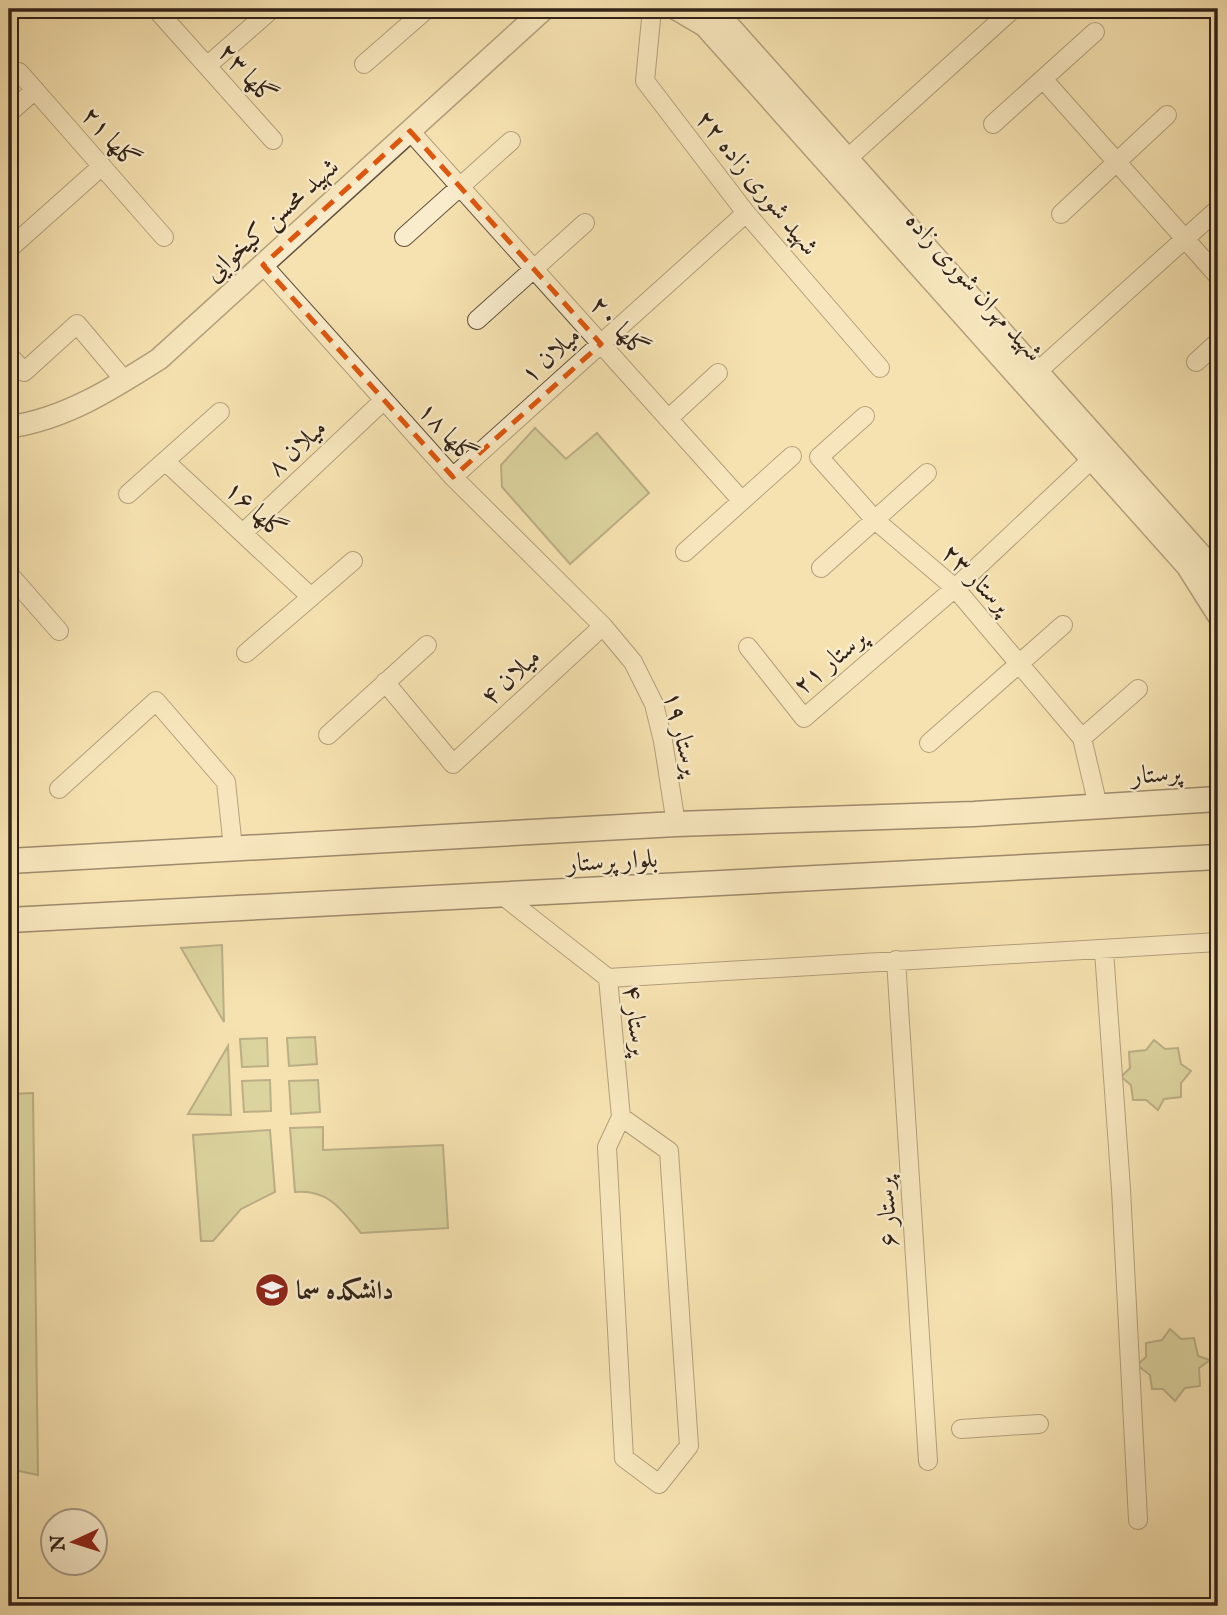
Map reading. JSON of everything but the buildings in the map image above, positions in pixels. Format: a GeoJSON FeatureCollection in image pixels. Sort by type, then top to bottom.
{"type":"FeatureCollection","features":[{"type":"Feature","properties":{"kind":"main road","name":"پرستار"},"geometry":{"type":"LineString","coordinates":[[1098,806],[1218,799]]}},
{"type":"Feature","properties":{"kind":"main road","name":"بلوار پرستار"},"geometry":{"type":"LineString","coordinates":[[9,861],[676,824],[948,815],[1098,806]]}},
{"type":"Feature","properties":{"kind":"main road","name":"بلوار پرستار"},"geometry":{"type":"LineString","coordinates":[[9,920],[1218,857]]}},
{"type":"Feature","properties":{"kind":"street","name":"گلها ۲۳"},"geometry":{"type":"LineString","coordinates":[[156,9],[273,140]]}},
{"type":"Feature","properties":{"kind":"street"},"geometry":{"type":"LineString","coordinates":[[207,66],[272,9]]}},
{"type":"Feature","properties":{"kind":"street","name":"شهید محسن کیخوایی"},"geometry":{"type":"LineString","coordinates":[[9,427],[36,423],[105,394],[159,359],[544,9]]}},
{"type":"Feature","properties":{"kind":"street","name":"شهید شوری زاده ۲۲"},"geometry":{"type":"LineString","coordinates":[[652,9],[645,81],[746,213],[880,368]]}},
{"type":"Feature","properties":{"kind":"street","name":"شهید مهران شوری زاده"},"geometry":{"type":"LineString","coordinates":[[676,9],[705,26],[841,165],[1031,377],[1201,555],[1218,580]]}},
{"type":"Feature","properties":{"kind":"street","name":"شهید مهران شوری زاده"},"geometry":{"type":"LineString","coordinates":[[714,9],[841,165]]}},
{"type":"Feature","properties":{"kind":"street"},"geometry":{"type":"LineString","coordinates":[[841,165],[1013,9]]}},
{"type":"Feature","properties":{"kind":"street"},"geometry":{"type":"LineString","coordinates":[[364,64],[422,10]]}},
{"type":"Feature","properties":{"kind":"street"},"geometry":{"type":"LineString","coordinates":[[993,124],[1095,32]]}},
{"type":"Feature","properties":{"kind":"street","name":"گلها ۲۱"},"geometry":{"type":"LineString","coordinates":[[19,72],[164,237]]}},
{"type":"Feature","properties":{"kind":"street"},"geometry":{"type":"LineString","coordinates":[[1043,79],[1218,276]]}},
{"type":"Feature","properties":{"kind":"street"},"geometry":{"type":"LineString","coordinates":[[9,113],[35,90]]}},
{"type":"Feature","properties":{"kind":"street"},"geometry":{"type":"LineString","coordinates":[[1061,214],[1167,115]]}},
{"type":"Feature","properties":{"kind":"street","name":"گلها ۲۰"},"geometry":{"type":"LineString","coordinates":[[410,131],[742,501]]}},
{"type":"Feature","properties":{"kind":"street"},"geometry":{"type":"LineString","coordinates":[[404,237],[511,141]]}},
{"type":"Feature","properties":{"kind":"street"},"geometry":{"type":"LineString","coordinates":[[9,249],[102,166]]}},
{"type":"Feature","properties":{"kind":"street"},"geometry":{"type":"LineString","coordinates":[[1031,377],[1218,209]]}},
{"type":"Feature","properties":{"kind":"street","name":"میلان ۱"},"geometry":{"type":"LineString","coordinates":[[453,477],[746,213]]}},
{"type":"Feature","properties":{"kind":"street"},"geometry":{"type":"LineString","coordinates":[[477,320],[585,223]]}},
{"type":"Feature","properties":{"kind":"street","name":"گلها ۱۸"},"geometry":{"type":"LineString","coordinates":[[263,265],[453,477],[603,626]]}},
{"type":"Feature","properties":{"kind":"street"},"geometry":{"type":"LineString","coordinates":[[9,355],[24,372],[77,324],[125,381]]}},
{"type":"Feature","properties":{"kind":"street"},"geometry":{"type":"LineString","coordinates":[[1196,362],[1218,342]]}},
{"type":"Feature","properties":{"kind":"street"},"geometry":{"type":"LineString","coordinates":[[668,419],[718,373]]}},
{"type":"Feature","properties":{"kind":"street","name":"شهید مهران شوری زاده"},"geometry":{"type":"LineString","coordinates":[[1031,377],[1092,459],[1187,566],[1218,615]]}},
{"type":"Feature","properties":{"kind":"street","name":"میلان ۸"},"geometry":{"type":"LineString","coordinates":[[244,532],[384,400]]}},
{"type":"Feature","properties":{"kind":"street"},"geometry":{"type":"LineString","coordinates":[[128,494],[220,412]]}},
{"type":"Feature","properties":{"kind":"street","name":"پرستار ۲۳"},"geometry":{"type":"LineString","coordinates":[[864,416],[819,457],[875,520],[955,588],[1082,738],[1098,806]]}},
{"type":"Feature","properties":{"kind":"street"},"geometry":{"type":"LineString","coordinates":[[685,552],[792,456]]}},
{"type":"Feature","properties":{"kind":"street"},"geometry":{"type":"LineString","coordinates":[[955,588],[1092,459]]}},
{"type":"Feature","properties":{"kind":"street","name":"گلها ۱۶"},"geometry":{"type":"LineString","coordinates":[[165,461],[310,596]]}},
{"type":"Feature","properties":{"kind":"street"},"geometry":{"type":"LineString","coordinates":[[821,568],[927,473]]}},
{"type":"Feature","properties":{"kind":"street"},"geometry":{"type":"LineString","coordinates":[[246,653],[353,561]]}},
{"type":"Feature","properties":{"kind":"street"},"geometry":{"type":"LineString","coordinates":[[9,574],[59,631]]}},
{"type":"Feature","properties":{"kind":"street","name":"پرستار ۲۱"},"geometry":{"type":"LineString","coordinates":[[748,647],[804,718],[955,588]]}},
{"type":"Feature","properties":{"kind":"street"},"geometry":{"type":"LineString","coordinates":[[929,743],[1063,625]]}},
{"type":"Feature","properties":{"kind":"street","name":"میلان ۴"},"geometry":{"type":"LineString","coordinates":[[385,682],[453,764],[603,626]]}},
{"type":"Feature","properties":{"kind":"street","name":"پرستار ۱۹"},"geometry":{"type":"LineString","coordinates":[[603,626],[633,662],[654,704],[663,741],[676,824]]}},
{"type":"Feature","properties":{"kind":"street"},"geometry":{"type":"LineString","coordinates":[[328,735],[427,645]]}},
{"type":"Feature","properties":{"kind":"street"},"geometry":{"type":"LineString","coordinates":[[1082,738],[1138,689]]}},
{"type":"Feature","properties":{"kind":"street"},"geometry":{"type":"LineString","coordinates":[[59,789],[156,701],[226,782],[233,848]]}},
{"type":"Feature","properties":{"kind":"street","name":"پرستار ۴"},"geometry":{"type":"LineString","coordinates":[[502,895],[608,978],[621,1117]]}},
{"type":"Feature","properties":{"kind":"street"},"geometry":{"type":"LineString","coordinates":[[608,978],[895,960],[1104,951],[1218,942]]}},
{"type":"Feature","properties":{"kind":"street"},"geometry":{"type":"LineString","coordinates":[[1104,951],[1119,1162],[1138,1520]]}},
{"type":"Feature","properties":{"kind":"street","name":"پرستار ۶"},"geometry":{"type":"LineString","coordinates":[[895,960],[928,1461]]}},
{"type":"Feature","properties":{"kind":"street"},"geometry":{"type":"LineString","coordinates":[[621,1117],[669,1151],[689,1446],[659,1484],[624,1458],[607,1147],[621,1117]]}},
{"type":"Feature","properties":{"kind":"street"},"geometry":{"type":"LineString","coordinates":[[961,1429],[1039,1424]]}},
{"type":"Feature","properties":{"kind":"highlighted area"},"geometry":{"type":"Polygon","coordinates":[[[410,131],[601,344],[453,477],[263,265],[410,131]]]}},
{"type":"Feature","properties":{"kind":"green space"},"geometry":{"type":"Polygon","coordinates":[[[535,428],[566,459],[597,433],[649,493],[570,564],[502,487],[501,465],[535,428]]]}},
{"type":"Feature","properties":{"kind":"green space"},"geometry":{"type":"Polygon","coordinates":[[[222,945],[224,1022],[181,948],[222,945]]]}},
{"type":"Feature","properties":{"kind":"green space"},"geometry":{"type":"Polygon","coordinates":[[[315,1037],[317,1064],[289,1066],[287,1038],[315,1037]]]}},
{"type":"Feature","properties":{"kind":"green space"},"geometry":{"type":"Polygon","coordinates":[[[267,1038],[268,1066],[242,1067],[240,1039],[267,1038]]]}},
{"type":"Feature","properties":{"kind":"green space"},"geometry":{"type":"Polygon","coordinates":[[[1154,1040],[1165,1049],[1178,1048],[1181,1064],[1191,1071],[1181,1083],[1181,1097],[1164,1099],[1158,1110],[1146,1100],[1133,1100],[1131,1085],[1121,1077],[1130,1068],[1129,1052],[1146,1050],[1154,1040]]]}},
{"type":"Feature","properties":{"kind":"green space"},"geometry":{"type":"Polygon","coordinates":[[[228,1046],[231,1115],[188,1114],[228,1046]]]}},
{"type":"Feature","properties":{"kind":"green space"},"geometry":{"type":"Polygon","coordinates":[[[270,1080],[271,1111],[244,1112],[242,1081],[270,1080]]]}},
{"type":"Feature","properties":{"kind":"green space"},"geometry":{"type":"Polygon","coordinates":[[[318,1080],[320,1112],[291,1114],[289,1081],[318,1080]]]}},
{"type":"Feature","properties":{"kind":"green space"},"geometry":{"type":"Polygon","coordinates":[[[33,1093],[38,1475],[9,1469],[9,1094],[33,1093]]]}},
{"type":"Feature","properties":{"kind":"green space"},"geometry":{"type":"Polygon","coordinates":[[[323,1127],[323,1150],[443,1145],[448,1228],[361,1233],[333,1202],[325,1197],[295,1192],[290,1128],[323,1127]]]}},
{"type":"Feature","properties":{"kind":"green space"},"geometry":{"type":"Polygon","coordinates":[[[270,1130],[275,1192],[241,1209],[213,1241],[201,1241],[193,1135],[270,1130]]]}},
{"type":"Feature","properties":{"kind":"green space"},"geometry":{"type":"Polygon","coordinates":[[[1170,1329],[1181,1339],[1194,1338],[1198,1356],[1210,1360],[1199,1368],[1200,1386],[1185,1388],[1175,1401],[1163,1389],[1152,1389],[1150,1375],[1137,1365],[1146,1357],[1146,1343],[1162,1340],[1170,1329]]]}},
{"type":"Feature","properties":{"kind":"place","name":"دانشکده سما"},"geometry":{"type":"Point","coordinates":[272,1290]}}]}
